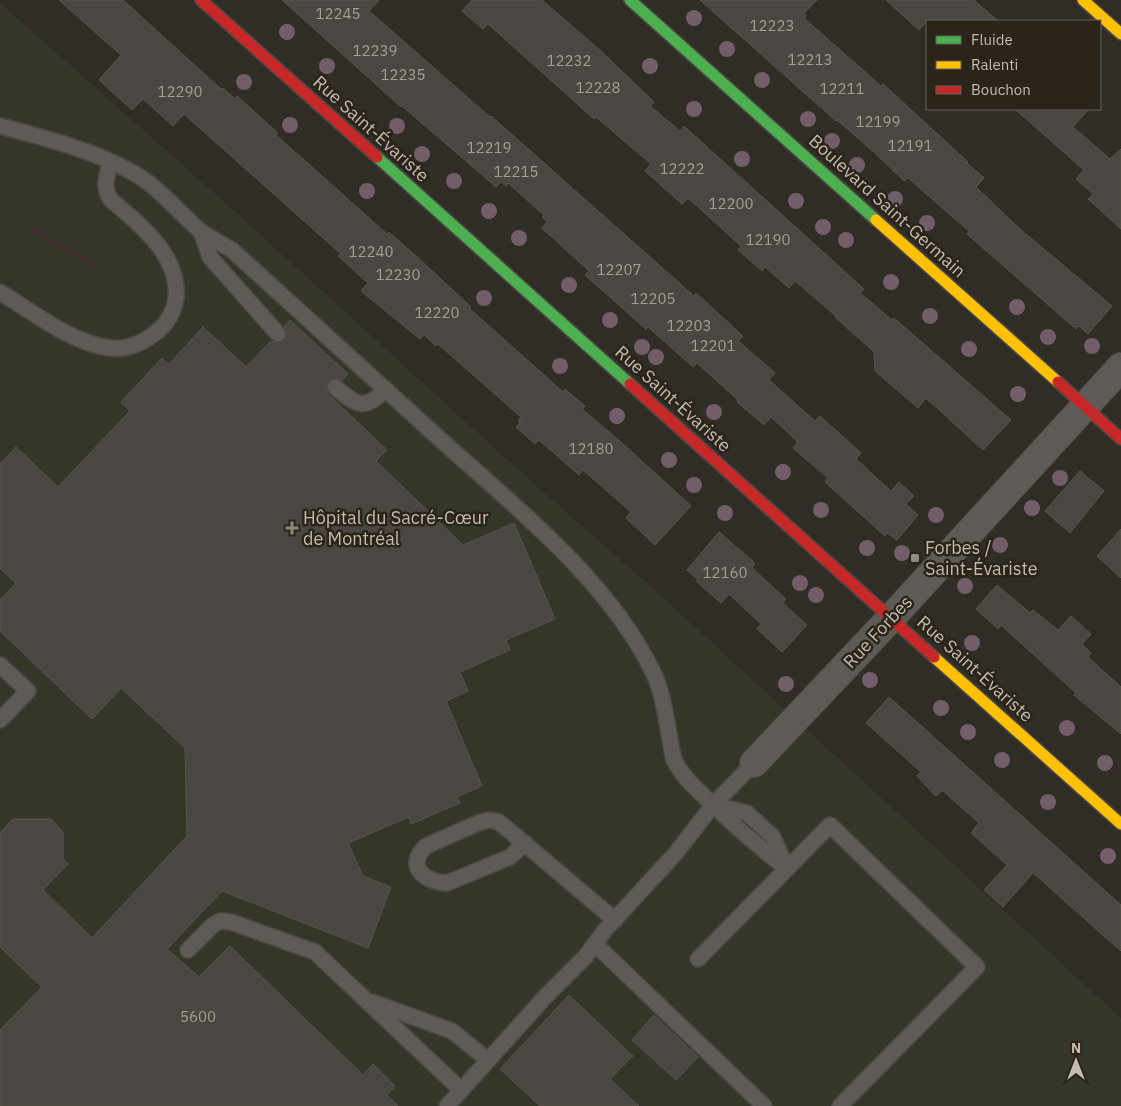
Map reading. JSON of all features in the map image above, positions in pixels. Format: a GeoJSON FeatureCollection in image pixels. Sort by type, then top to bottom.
{"type":"FeatureCollection","features":[{"type":"Feature","properties":{"kind":"street","name":"Rue Saint-Évariste"},"geometry":{"type":"LineString","coordinates":[[201,0],[1121,824]]}},
{"type":"Feature","properties":{"kind":"street","name":"Boulevard Saint-Germain"},"geometry":{"type":"LineString","coordinates":[[630,0],[1121,438]]}},
{"type":"Feature","properties":{"kind":"street"},"geometry":{"type":"LineString","coordinates":[[1084,0],[1121,34]]}},
{"type":"Feature","properties":{"kind":"street","name":"Rue Forbes"},"geometry":{"type":"LineString","coordinates":[[754,763],[892,617],[1121,366]]}},
{"type":"Feature","properties":{"kind":"lane"},"geometry":{"type":"LineString","coordinates":[[0,126],[110,162],[130,171],[159,192],[201,231],[232,250],[510,500],[569,559],[606,601],[632,637],[658,684],[673,753],[679,770],[713,805],[747,813],[773,837],[786,868]]}},
{"type":"Feature","properties":{"kind":"lane"},"geometry":{"type":"LineString","coordinates":[[0,292],[78,340],[94,345],[122,349],[144,341],[164,326],[175,307],[175,281],[171,266],[161,248],[107,195],[106,181],[110,162]]}},
{"type":"Feature","properties":{"kind":"lane"},"geometry":{"type":"LineString","coordinates":[[201,231],[210,257],[278,334]]}},
{"type":"Feature","properties":{"kind":"lane"},"geometry":{"type":"LineString","coordinates":[[335,387],[348,399],[360,403],[374,401],[386,390]]}},
{"type":"Feature","properties":{"kind":"lane"},"geometry":{"type":"LineString","coordinates":[[0,664],[28,691],[0,720]]}},
{"type":"Feature","properties":{"kind":"lane"},"geometry":{"type":"LineString","coordinates":[[447,1106],[545,997],[585,956],[676,853],[713,805],[754,763]]}},
{"type":"Feature","properties":{"kind":"lane"},"geometry":{"type":"LineString","coordinates":[[525,843],[510,856],[447,884],[436,883],[428,879],[422,875],[417,866],[416,860],[419,853],[426,846],[478,823],[489,820],[499,822],[525,843],[615,920]]}},
{"type":"Feature","properties":{"kind":"lane"},"geometry":{"type":"LineString","coordinates":[[698,959],[830,825],[977,967],[840,1106]]}},
{"type":"Feature","properties":{"kind":"lane"},"geometry":{"type":"LineString","coordinates":[[188,950],[220,921],[231,922],[315,952],[461,1090]]}},
{"type":"Feature","properties":{"kind":"lane"},"geometry":{"type":"LineString","coordinates":[[594,944],[764,1106]]}},
{"type":"Feature","properties":{"kind":"lane"},"geometry":{"type":"LineString","coordinates":[[366,1000],[452,1031],[488,1060]]}},
{"type":"Feature","properties":{"kind":"shaded area","name":"Hôpital du Sacré-Cœur de Montréal"},"geometry":{"type":"Polygon","coordinates":[[[0,3],[230,207],[512,464],[658,593],[1121,1018],[1121,1106],[0,1106],[0,3]]]}},
{"type":"Feature","properties":{"kind":"shaded area"},"geometry":{"type":"Polygon","coordinates":[[[29,225],[99,264],[99,269],[30,232],[27,227],[29,225]]]}},
{"type":"Feature","properties":{"kind":"building"},"geometry":{"type":"Polygon","coordinates":[[[59,0],[123,0],[221,89],[223,88],[235,99],[237,96],[278,133],[276,135],[387,234],[389,232],[415,255],[471,307],[469,308],[563,392],[565,389],[585,406],[582,409],[691,506],[655,545],[626,518],[631,512],[583,470],[579,475],[539,440],[535,444],[516,427],[520,423],[518,420],[521,417],[438,344],[436,346],[424,335],[420,339],[361,291],[368,283],[338,256],[341,254],[184,114],[173,126],[143,99],[132,110],[99,80],[121,55],[59,0]]]}},
{"type":"Feature","properties":{"kind":"building"},"geometry":{"type":"Polygon","coordinates":[[[282,0],[379,0],[369,11],[694,296],[696,293],[743,336],[738,341],[775,373],[769,380],[815,421],[820,416],[861,453],[856,459],[891,491],[899,482],[914,496],[906,504],[918,515],[897,540],[887,533],[885,536],[825,482],[828,478],[793,448],[798,442],[771,417],[764,425],[697,363],[693,367],[648,327],[646,329],[585,275],[589,271],[542,228],[547,222],[542,217],[544,215],[508,183],[506,186],[501,182],[496,187],[401,107],[282,0]]]}},
{"type":"Feature","properties":{"kind":"building"},"geometry":{"type":"Polygon","coordinates":[[[472,0],[542,0],[602,52],[654,102],[650,106],[680,131],[684,126],[864,289],[860,293],[892,320],[894,318],[1011,420],[983,450],[926,398],[918,408],[875,371],[874,352],[836,316],[795,281],[789,288],[765,267],[762,271],[738,250],[741,246],[688,198],[682,204],[645,171],[651,164],[596,117],[594,119],[488,24],[483,29],[462,11],[472,0]]]}},
{"type":"Feature","properties":{"kind":"building"},"geometry":{"type":"Polygon","coordinates":[[[700,0],[817,0],[804,13],[806,16],[804,18],[881,86],[883,84],[968,162],[984,178],[976,187],[1021,230],[1112,306],[1088,334],[1079,326],[1076,329],[967,234],[970,232],[908,178],[904,181],[875,153],[836,121],[700,0]]]}},
{"type":"Feature","properties":{"kind":"building"},"geometry":{"type":"Polygon","coordinates":[[[886,0],[974,0],[997,20],[926,20],[919,30],[886,0]]]}},
{"type":"Feature","properties":{"kind":"building"},"geometry":{"type":"Polygon","coordinates":[[[1016,110],[1088,110],[1073,127],[1110,159],[1121,149],[1121,229],[1088,199],[1093,194],[1076,179],[1084,170],[1016,110]]]}},
{"type":"Feature","properties":{"kind":"building"},"geometry":{"type":"Polygon","coordinates":[[[290,320],[348,374],[342,380],[336,378],[328,381],[326,390],[387,450],[376,461],[463,545],[514,523],[555,619],[506,640],[510,650],[460,672],[468,691],[446,701],[482,786],[457,797],[460,803],[411,824],[409,817],[348,843],[363,876],[391,887],[368,948],[222,891],[167,949],[199,977],[230,946],[363,1075],[373,1064],[395,1086],[387,1095],[398,1106],[0,1106],[0,1030],[42,987],[0,947],[0,833],[13,819],[51,819],[63,832],[63,859],[68,864],[43,890],[92,938],[187,836],[185,748],[121,688],[92,719],[0,631],[0,600],[16,583],[0,568],[0,464],[16,447],[58,487],[130,411],[121,402],[162,358],[169,364],[203,327],[246,367],[271,341],[279,343],[285,341],[287,333],[284,327],[290,320]]]}},
{"type":"Feature","properties":{"kind":"building"},"geometry":{"type":"Polygon","coordinates":[[[1080,471],[1104,491],[1070,533],[1045,511],[1080,471]]]}},
{"type":"Feature","properties":{"kind":"building"},"geometry":{"type":"Polygon","coordinates":[[[1121,529],[1121,578],[1097,556],[1121,529]]]}},
{"type":"Feature","properties":{"kind":"building"},"geometry":{"type":"Polygon","coordinates":[[[719,532],[755,563],[752,568],[786,599],[783,603],[807,625],[782,652],[757,629],[761,624],[729,594],[721,603],[696,581],[698,580],[687,570],[719,532]]]}},
{"type":"Feature","properties":{"kind":"building"},"geometry":{"type":"Polygon","coordinates":[[[997,585],[1030,613],[1033,610],[1058,630],[1071,616],[1091,634],[1082,644],[1091,653],[1088,657],[1121,687],[1121,734],[1074,695],[1076,693],[1001,625],[998,629],[976,609],[997,585]]]}},
{"type":"Feature","properties":{"kind":"building"},"geometry":{"type":"Polygon","coordinates":[[[889,697],[1121,905],[1121,951],[1033,873],[1003,907],[984,890],[1007,865],[971,833],[979,823],[942,790],[936,796],[917,776],[921,772],[866,723],[889,697]]]}},
{"type":"Feature","properties":{"kind":"building"},"geometry":{"type":"Polygon","coordinates":[[[569,995],[633,1056],[610,1079],[639,1106],[540,1106],[500,1069],[569,995]]]}},
{"type":"Feature","properties":{"kind":"building"},"geometry":{"type":"Polygon","coordinates":[[[654,1015],[698,1057],[676,1080],[632,1040],[654,1015]]]}},
{"type":"Feature","properties":{"kind":"traffic: fast"},"geometry":{"type":"LineString","coordinates":[[630,0],[876,220]]}},
{"type":"Feature","properties":{"kind":"traffic: fast"},"geometry":{"type":"LineString","coordinates":[[377,157],[630,384]]}},
{"type":"Feature","properties":{"kind":"traffic: slow"},"geometry":{"type":"LineString","coordinates":[[1083,0],[1121,34]]}},
{"type":"Feature","properties":{"kind":"traffic: slow"},"geometry":{"type":"LineString","coordinates":[[876,220],[1058,382]]}},
{"type":"Feature","properties":{"kind":"traffic: slow"},"geometry":{"type":"LineString","coordinates":[[934,657],[1121,824]]}},
{"type":"Feature","properties":{"kind":"traffic: jam"},"geometry":{"type":"LineString","coordinates":[[201,0],[377,157]]}},
{"type":"Feature","properties":{"kind":"traffic: jam"},"geometry":{"type":"LineString","coordinates":[[1058,382],[1121,439]]}},
{"type":"Feature","properties":{"kind":"traffic: jam"},"geometry":{"type":"LineString","coordinates":[[630,384],[934,657]]}},
{"type":"Feature","properties":{"kind":"place","name":"Hôpital du Sacré-Cœur de Montréal"},"geometry":{"type":"Point","coordinates":[292,528]}},
{"type":"Feature","properties":{"kind":"place","name":"Forbes / Saint-Évariste"},"geometry":{"type":"Point","coordinates":[915,558]}}]}
